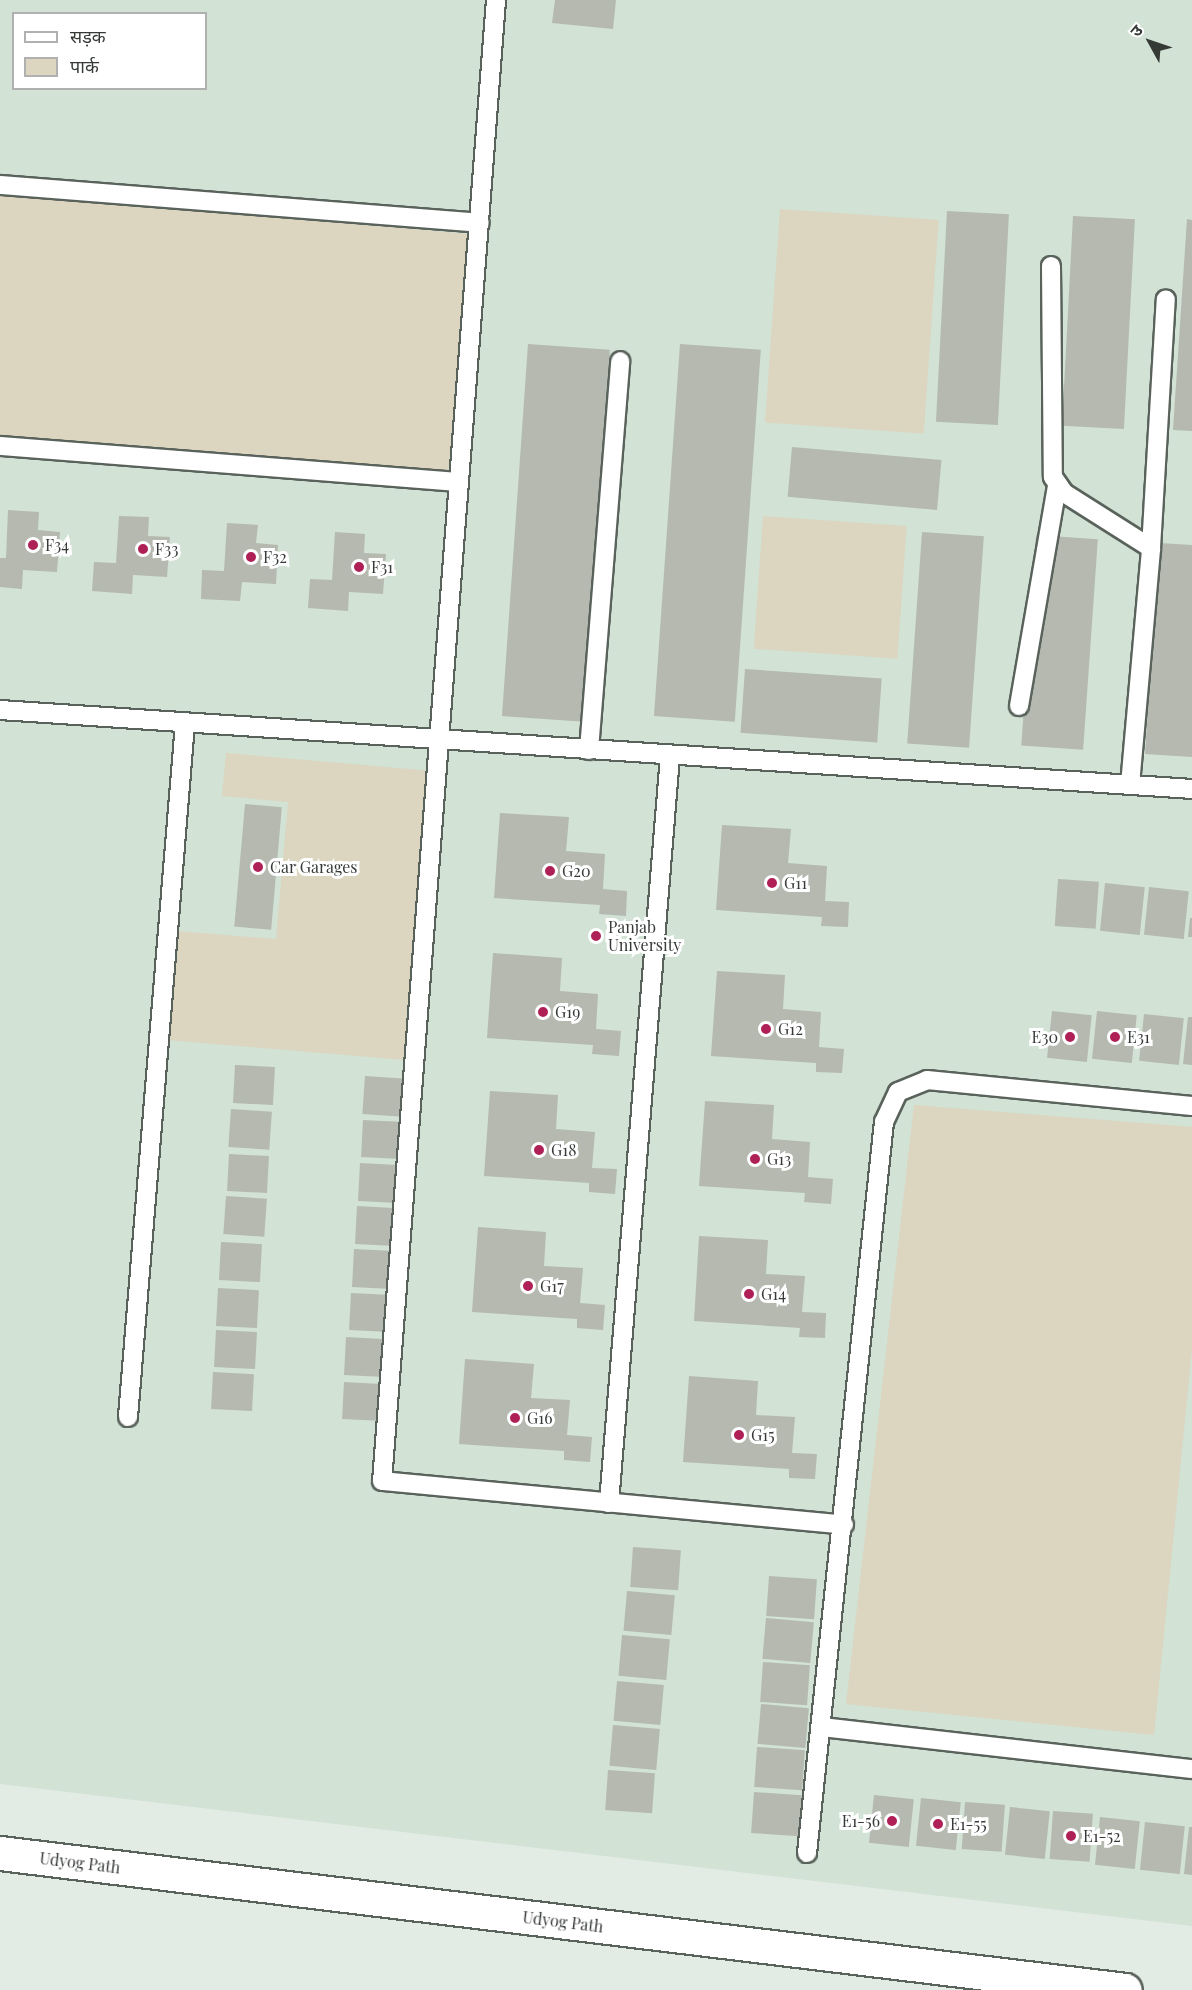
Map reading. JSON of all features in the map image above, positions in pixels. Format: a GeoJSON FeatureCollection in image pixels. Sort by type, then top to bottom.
{"type":"FeatureCollection","features":[{"type":"Feature","properties":{"kind":"street","name":"Udyog Path"},"geometry":{"type":"LineString","coordinates":[[0,1853],[1125,1990]]}},
{"type":"Feature","properties":{"kind":"lane"},"geometry":{"type":"LineString","coordinates":[[496,0],[382,1481],[844,1525]]}},
{"type":"Feature","properties":{"kind":"lane"},"geometry":{"type":"LineString","coordinates":[[0,185],[479,223]]}},
{"type":"Feature","properties":{"kind":"lane"},"geometry":{"type":"LineString","coordinates":[[1019,706],[1057,488],[1052,469],[1052,266]]}},
{"type":"Feature","properties":{"kind":"lane"},"geometry":{"type":"LineString","coordinates":[[1131,784],[1151,548],[1166,299]]}},
{"type":"Feature","properties":{"kind":"lane"},"geometry":{"type":"LineString","coordinates":[[589,750],[620,361]]}},
{"type":"Feature","properties":{"kind":"lane"},"geometry":{"type":"LineString","coordinates":[[0,446],[459,482]]}},
{"type":"Feature","properties":{"kind":"lane"},"geometry":{"type":"LineString","coordinates":[[1057,488],[1151,548]]}},
{"type":"Feature","properties":{"kind":"lane"},"geometry":{"type":"LineString","coordinates":[[0,710],[1192,789]]}},
{"type":"Feature","properties":{"kind":"lane"},"geometry":{"type":"LineString","coordinates":[[128,1417],[185,723]]}},
{"type":"Feature","properties":{"kind":"lane"},"geometry":{"type":"LineString","coordinates":[[609,1503],[670,756]]}},
{"type":"Feature","properties":{"kind":"lane"},"geometry":{"type":"LineString","coordinates":[[807,1853],[844,1525],[884,1122],[898,1092],[927,1080],[1192,1106]]}},
{"type":"Feature","properties":{"kind":"lane"},"geometry":{"type":"LineString","coordinates":[[822,1726],[1192,1769]]}},
{"type":"Feature","properties":{"kind":"shaded area","name":"Panjab University"},"geometry":{"type":"Polygon","coordinates":[[[0,0],[1192,0],[1192,1926],[0,1784],[0,0]]]}},
{"type":"Feature","properties":{"kind":"green space"},"geometry":{"type":"Polygon","coordinates":[[[0,193],[469,234],[448,477],[0,438],[0,193]]]}},
{"type":"Feature","properties":{"kind":"green space"},"geometry":{"type":"Polygon","coordinates":[[[780,209],[939,220],[924,434],[765,422],[780,209]]]}},
{"type":"Feature","properties":{"kind":"green space"},"geometry":{"type":"Polygon","coordinates":[[[763,516],[907,526],[897,659],[754,649],[763,516]]]}},
{"type":"Feature","properties":{"kind":"green space"},"geometry":{"type":"Polygon","coordinates":[[[226,753],[432,771],[405,1060],[167,1040],[177,931],[276,939],[288,802],[222,796],[226,753]]]}},
{"type":"Feature","properties":{"kind":"green space"},"geometry":{"type":"Polygon","coordinates":[[[914,1105],[1192,1127],[1192,1349],[1154,1735],[846,1704],[914,1105]]]}},
{"type":"Feature","properties":{"kind":"building"},"geometry":{"type":"Polygon","coordinates":[[[555,0],[616,0],[613,29],[552,23],[555,0]]]}},
{"type":"Feature","properties":{"kind":"building"},"geometry":{"type":"Polygon","coordinates":[[[947,211],[1009,214],[998,425],[936,422],[947,211]]]}},
{"type":"Feature","properties":{"kind":"building"},"geometry":{"type":"Polygon","coordinates":[[[1073,216],[1135,219],[1124,429],[1062,426],[1073,216]]]}},
{"type":"Feature","properties":{"kind":"building"},"geometry":{"type":"Polygon","coordinates":[[[1187,219],[1192,220],[1192,431],[1173,430],[1187,219]]]}},
{"type":"Feature","properties":{"kind":"building"},"geometry":{"type":"Polygon","coordinates":[[[528,344],[610,350],[584,722],[502,716],[528,344]]]}},
{"type":"Feature","properties":{"kind":"building"},"geometry":{"type":"Polygon","coordinates":[[[680,344],[761,350],[735,722],[654,716],[680,344]]]}},
{"type":"Feature","properties":{"kind":"building"},"geometry":{"type":"Polygon","coordinates":[[[792,447],[941,460],[937,510],[788,497],[792,447]]]}},
{"type":"Feature","properties":{"kind":"building","name":"F34"},"geometry":{"type":"Polygon","coordinates":[[[8,510],[39,512],[38,530],[60,532],[57,572],[23,570],[22,589],[0,587],[0,558],[6,558],[8,510]]]}},
{"type":"Feature","properties":{"kind":"building","name":"F33"},"geometry":{"type":"Polygon","coordinates":[[[119,516],[149,517],[148,536],[170,537],[167,577],[133,575],[132,594],[92,591],[94,562],[116,563],[119,516]]]}},
{"type":"Feature","properties":{"kind":"building","name":"F32"},"geometry":{"type":"Polygon","coordinates":[[[227,523],[258,525],[256,543],[278,545],[276,584],[242,582],[240,601],[201,599],[202,570],[224,571],[227,523]]]}},
{"type":"Feature","properties":{"kind":"building","name":"F31"},"geometry":{"type":"Polygon","coordinates":[[[335,532],[365,534],[364,553],[386,554],[383,594],[349,592],[348,611],[308,608],[310,579],[332,580],[335,532]]]}},
{"type":"Feature","properties":{"kind":"building"},"geometry":{"type":"Polygon","coordinates":[[[922,532],[984,536],[969,748],[907,743],[922,532]]]}},
{"type":"Feature","properties":{"kind":"building"},"geometry":{"type":"Polygon","coordinates":[[[1036,535],[1098,539],[1083,750],[1021,745],[1036,535]]]}},
{"type":"Feature","properties":{"kind":"building"},"geometry":{"type":"Polygon","coordinates":[[[1159,543],[1192,545],[1192,757],[1145,754],[1159,543]]]}},
{"type":"Feature","properties":{"kind":"building"},"geometry":{"type":"Polygon","coordinates":[[[745,669],[882,679],[877,742],[741,733],[745,669]]]}},
{"type":"Feature","properties":{"kind":"building","name":"Car Garages"},"geometry":{"type":"Polygon","coordinates":[[[245,804],[282,807],[271,930],[234,927],[245,804]]]}},
{"type":"Feature","properties":{"kind":"building","name":"G20"},"geometry":{"type":"Polygon","coordinates":[[[500,813],[569,817],[566,851],[605,854],[603,889],[627,891],[626,916],[599,914],[600,905],[494,898],[500,813]]]}},
{"type":"Feature","properties":{"kind":"building","name":"G11"},"geometry":{"type":"Polygon","coordinates":[[[722,825],[791,829],[788,863],[827,866],[825,901],[849,902],[848,927],[821,926],[822,917],[716,910],[722,825]]]}},
{"type":"Feature","properties":{"kind":"building"},"geometry":{"type":"Polygon","coordinates":[[[1058,879],[1099,882],[1096,929],[1055,926],[1058,879]]]}},
{"type":"Feature","properties":{"kind":"building"},"geometry":{"type":"Polygon","coordinates":[[[1105,883],[1145,887],[1140,935],[1100,931],[1105,883]]]}},
{"type":"Feature","properties":{"kind":"building"},"geometry":{"type":"Polygon","coordinates":[[[1149,887],[1189,891],[1184,939],[1144,935],[1149,887]]]}},
{"type":"Feature","properties":{"kind":"building"},"geometry":{"type":"Polygon","coordinates":[[[1190,918],[1192,918],[1192,937],[1188,937],[1190,918]]]}},
{"type":"Feature","properties":{"kind":"building","name":"G19"},"geometry":{"type":"Polygon","coordinates":[[[493,953],[562,958],[560,991],[598,994],[596,1029],[621,1031],[619,1056],[592,1054],[593,1045],[487,1038],[493,953]]]}},
{"type":"Feature","properties":{"kind":"building","name":"G12"},"geometry":{"type":"Polygon","coordinates":[[[717,971],[785,975],[783,1009],[821,1012],[819,1047],[844,1049],[842,1073],[816,1072],[816,1063],[711,1056],[717,971]]]}},
{"type":"Feature","properties":{"kind":"building","name":"E30"},"geometry":{"type":"Polygon","coordinates":[[[1052,1011],[1092,1015],[1087,1062],[1047,1058],[1052,1011]]]}},
{"type":"Feature","properties":{"kind":"building","name":"E31"},"geometry":{"type":"Polygon","coordinates":[[[1097,1011],[1137,1015],[1132,1063],[1092,1059],[1097,1011]]]}},
{"type":"Feature","properties":{"kind":"building"},"geometry":{"type":"Polygon","coordinates":[[[1144,1014],[1184,1018],[1179,1065],[1139,1061],[1144,1014]]]}},
{"type":"Feature","properties":{"kind":"building"},"geometry":{"type":"Polygon","coordinates":[[[1188,1017],[1192,1017],[1192,1065],[1183,1064],[1188,1017]]]}},
{"type":"Feature","properties":{"kind":"building"},"geometry":{"type":"Polygon","coordinates":[[[235,1065],[275,1067],[273,1105],[233,1103],[235,1065]]]}},
{"type":"Feature","properties":{"kind":"building"},"geometry":{"type":"Polygon","coordinates":[[[365,1076],[406,1079],[403,1117],[362,1114],[365,1076]]]}},
{"type":"Feature","properties":{"kind":"building","name":"G18"},"geometry":{"type":"Polygon","coordinates":[[[490,1091],[558,1095],[556,1129],[595,1132],[592,1168],[617,1169],[615,1194],[589,1192],[589,1183],[484,1176],[490,1091]]]}},
{"type":"Feature","properties":{"kind":"building","name":"G13"},"geometry":{"type":"Polygon","coordinates":[[[705,1101],[774,1105],[772,1139],[810,1142],[808,1177],[833,1179],[831,1204],[804,1202],[805,1193],[699,1186],[705,1101]]]}},
{"type":"Feature","properties":{"kind":"building"},"geometry":{"type":"Polygon","coordinates":[[[231,1109],[272,1112],[269,1150],[228,1147],[231,1109]]]}},
{"type":"Feature","properties":{"kind":"building"},"geometry":{"type":"Polygon","coordinates":[[[363,1120],[403,1122],[401,1159],[361,1157],[363,1120]]]}},
{"type":"Feature","properties":{"kind":"building"},"geometry":{"type":"Polygon","coordinates":[[[229,1154],[269,1156],[267,1193],[227,1191],[229,1154]]]}},
{"type":"Feature","properties":{"kind":"building"},"geometry":{"type":"Polygon","coordinates":[[[360,1163],[401,1165],[399,1203],[358,1201],[360,1163]]]}},
{"type":"Feature","properties":{"kind":"building"},"geometry":{"type":"Polygon","coordinates":[[[226,1196],[267,1199],[264,1237],[223,1234],[226,1196]]]}},
{"type":"Feature","properties":{"kind":"building"},"geometry":{"type":"Polygon","coordinates":[[[357,1206],[398,1208],[396,1246],[355,1244],[357,1206]]]}},
{"type":"Feature","properties":{"kind":"building","name":"G17"},"geometry":{"type":"Polygon","coordinates":[[[478,1227],[546,1232],[544,1266],[583,1268],[580,1303],[605,1305],[603,1330],[577,1328],[577,1319],[472,1312],[478,1227]]]}},
{"type":"Feature","properties":{"kind":"building","name":"G14"},"geometry":{"type":"Polygon","coordinates":[[[699,1236],[768,1240],[766,1274],[805,1276],[802,1312],[826,1313],[825,1338],[799,1337],[800,1328],[694,1321],[699,1236]]]}},
{"type":"Feature","properties":{"kind":"building"},"geometry":{"type":"Polygon","coordinates":[[[221,1242],[262,1244],[260,1282],[219,1280],[221,1242]]]}},
{"type":"Feature","properties":{"kind":"building"},"geometry":{"type":"Polygon","coordinates":[[[354,1249],[394,1251],[392,1289],[352,1287],[354,1249]]]}},
{"type":"Feature","properties":{"kind":"building"},"geometry":{"type":"Polygon","coordinates":[[[218,1288],[259,1290],[257,1328],[216,1326],[218,1288]]]}},
{"type":"Feature","properties":{"kind":"building"},"geometry":{"type":"Polygon","coordinates":[[[351,1293],[391,1295],[389,1332],[349,1330],[351,1293]]]}},
{"type":"Feature","properties":{"kind":"building"},"geometry":{"type":"Polygon","coordinates":[[[216,1330],[257,1332],[255,1369],[214,1367],[216,1330]]]}},
{"type":"Feature","properties":{"kind":"building"},"geometry":{"type":"Polygon","coordinates":[[[346,1337],[387,1339],[385,1377],[344,1375],[346,1337]]]}},
{"type":"Feature","properties":{"kind":"building","name":"G16"},"geometry":{"type":"Polygon","coordinates":[[[465,1359],[534,1364],[531,1398],[570,1400],[567,1435],[592,1437],[590,1462],[564,1460],[564,1451],[459,1444],[465,1359]]]}},
{"type":"Feature","properties":{"kind":"building"},"geometry":{"type":"Polygon","coordinates":[[[213,1372],[254,1374],[252,1411],[211,1409],[213,1372]]]}},
{"type":"Feature","properties":{"kind":"building","name":"G15"},"geometry":{"type":"Polygon","coordinates":[[[689,1376],[758,1381],[756,1415],[795,1417],[792,1453],[817,1454],[815,1479],[789,1478],[789,1469],[683,1462],[689,1376]]]}},
{"type":"Feature","properties":{"kind":"building"},"geometry":{"type":"Polygon","coordinates":[[[344,1382],[385,1384],[383,1421],[342,1419],[344,1382]]]}},
{"type":"Feature","properties":{"kind":"building"},"geometry":{"type":"Polygon","coordinates":[[[633,1547],[681,1550],[678,1590],[630,1587],[633,1547]]]}},
{"type":"Feature","properties":{"kind":"building"},"geometry":{"type":"Polygon","coordinates":[[[769,1576],[817,1579],[814,1619],[766,1616],[769,1576]]]}},
{"type":"Feature","properties":{"kind":"building"},"geometry":{"type":"Polygon","coordinates":[[[627,1591],[675,1595],[671,1635],[624,1631],[627,1591]]]}},
{"type":"Feature","properties":{"kind":"building"},"geometry":{"type":"Polygon","coordinates":[[[766,1618],[814,1622],[810,1663],[762,1659],[766,1618]]]}},
{"type":"Feature","properties":{"kind":"building"},"geometry":{"type":"Polygon","coordinates":[[[622,1635],[670,1639],[666,1680],[618,1676],[622,1635]]]}},
{"type":"Feature","properties":{"kind":"building"},"geometry":{"type":"Polygon","coordinates":[[[763,1662],[810,1665],[807,1705],[760,1702],[763,1662]]]}},
{"type":"Feature","properties":{"kind":"building"},"geometry":{"type":"Polygon","coordinates":[[[617,1681],[664,1685],[660,1725],[614,1721],[617,1681]]]}},
{"type":"Feature","properties":{"kind":"building"},"geometry":{"type":"Polygon","coordinates":[[[761,1704],[809,1708],[805,1748],[758,1744],[761,1704]]]}},
{"type":"Feature","properties":{"kind":"building"},"geometry":{"type":"Polygon","coordinates":[[[613,1725],[660,1729],[656,1770],[609,1766],[613,1725]]]}},
{"type":"Feature","properties":{"kind":"building"},"geometry":{"type":"Polygon","coordinates":[[[757,1747],[805,1750],[802,1790],[754,1787],[757,1747]]]}},
{"type":"Feature","properties":{"kind":"building"},"geometry":{"type":"Polygon","coordinates":[[[608,1770],[655,1773],[652,1813],[605,1810],[608,1770]]]}},
{"type":"Feature","properties":{"kind":"building"},"geometry":{"type":"Polygon","coordinates":[[[754,1792],[802,1795],[799,1836],[751,1833],[754,1792]]]}},
{"type":"Feature","properties":{"kind":"building","name":"E1-56"},"geometry":{"type":"Polygon","coordinates":[[[874,1795],[914,1799],[909,1847],[869,1843],[874,1795]]]}},
{"type":"Feature","properties":{"kind":"building","name":"E1-55"},"geometry":{"type":"Polygon","coordinates":[[[921,1798],[961,1802],[956,1850],[916,1846],[921,1798]]]}},
{"type":"Feature","properties":{"kind":"building"},"geometry":{"type":"Polygon","coordinates":[[[965,1802],[1005,1805],[1002,1852],[962,1849],[965,1802]]]}},
{"type":"Feature","properties":{"kind":"building"},"geometry":{"type":"Polygon","coordinates":[[[1010,1807],[1050,1811],[1045,1859],[1005,1855],[1010,1807]]]}},
{"type":"Feature","properties":{"kind":"building","name":"E1-52"},"geometry":{"type":"Polygon","coordinates":[[[1053,1811],[1093,1814],[1090,1862],[1050,1859],[1053,1811]]]}},
{"type":"Feature","properties":{"kind":"building"},"geometry":{"type":"Polygon","coordinates":[[[1100,1817],[1140,1821],[1135,1869],[1095,1865],[1100,1817]]]}},
{"type":"Feature","properties":{"kind":"building"},"geometry":{"type":"Polygon","coordinates":[[[1145,1822],[1185,1826],[1180,1874],[1140,1870],[1145,1822]]]}},
{"type":"Feature","properties":{"kind":"building"},"geometry":{"type":"Polygon","coordinates":[[[1189,1827],[1192,1827],[1192,1875],[1184,1874],[1189,1827]]]}},
{"type":"Feature","properties":{"kind":"place","name":"F34"},"geometry":{"type":"Point","coordinates":[33,545]}},
{"type":"Feature","properties":{"kind":"place","name":"F33"},"geometry":{"type":"Point","coordinates":[143,549]}},
{"type":"Feature","properties":{"kind":"place","name":"F32"},"geometry":{"type":"Point","coordinates":[251,557]}},
{"type":"Feature","properties":{"kind":"place","name":"F31"},"geometry":{"type":"Point","coordinates":[359,567]}},
{"type":"Feature","properties":{"kind":"place","name":"Car Garages"},"geometry":{"type":"Point","coordinates":[258,867]}},
{"type":"Feature","properties":{"kind":"place","name":"G20"},"geometry":{"type":"Point","coordinates":[550,871]}},
{"type":"Feature","properties":{"kind":"place","name":"G11"},"geometry":{"type":"Point","coordinates":[772,883]}},
{"type":"Feature","properties":{"kind":"place","name":"Panjab University"},"geometry":{"type":"Point","coordinates":[596,936]}},
{"type":"Feature","properties":{"kind":"place","name":"G19"},"geometry":{"type":"Point","coordinates":[543,1012]}},
{"type":"Feature","properties":{"kind":"place","name":"G12"},"geometry":{"type":"Point","coordinates":[766,1029]}},
{"type":"Feature","properties":{"kind":"place","name":"E30"},"geometry":{"type":"Point","coordinates":[1070,1037]}},
{"type":"Feature","properties":{"kind":"place","name":"E31"},"geometry":{"type":"Point","coordinates":[1115,1037]}},
{"type":"Feature","properties":{"kind":"place","name":"G18"},"geometry":{"type":"Point","coordinates":[539,1150]}},
{"type":"Feature","properties":{"kind":"place","name":"G13"},"geometry":{"type":"Point","coordinates":[755,1159]}},
{"type":"Feature","properties":{"kind":"place","name":"G17"},"geometry":{"type":"Point","coordinates":[528,1286]}},
{"type":"Feature","properties":{"kind":"place","name":"G14"},"geometry":{"type":"Point","coordinates":[749,1294]}},
{"type":"Feature","properties":{"kind":"place","name":"G16"},"geometry":{"type":"Point","coordinates":[515,1418]}},
{"type":"Feature","properties":{"kind":"place","name":"G15"},"geometry":{"type":"Point","coordinates":[739,1435]}},
{"type":"Feature","properties":{"kind":"place","name":"E1-56"},"geometry":{"type":"Point","coordinates":[892,1821]}},
{"type":"Feature","properties":{"kind":"place","name":"E1-55"},"geometry":{"type":"Point","coordinates":[938,1824]}},
{"type":"Feature","properties":{"kind":"place","name":"E1-52"},"geometry":{"type":"Point","coordinates":[1071,1836]}}]}
